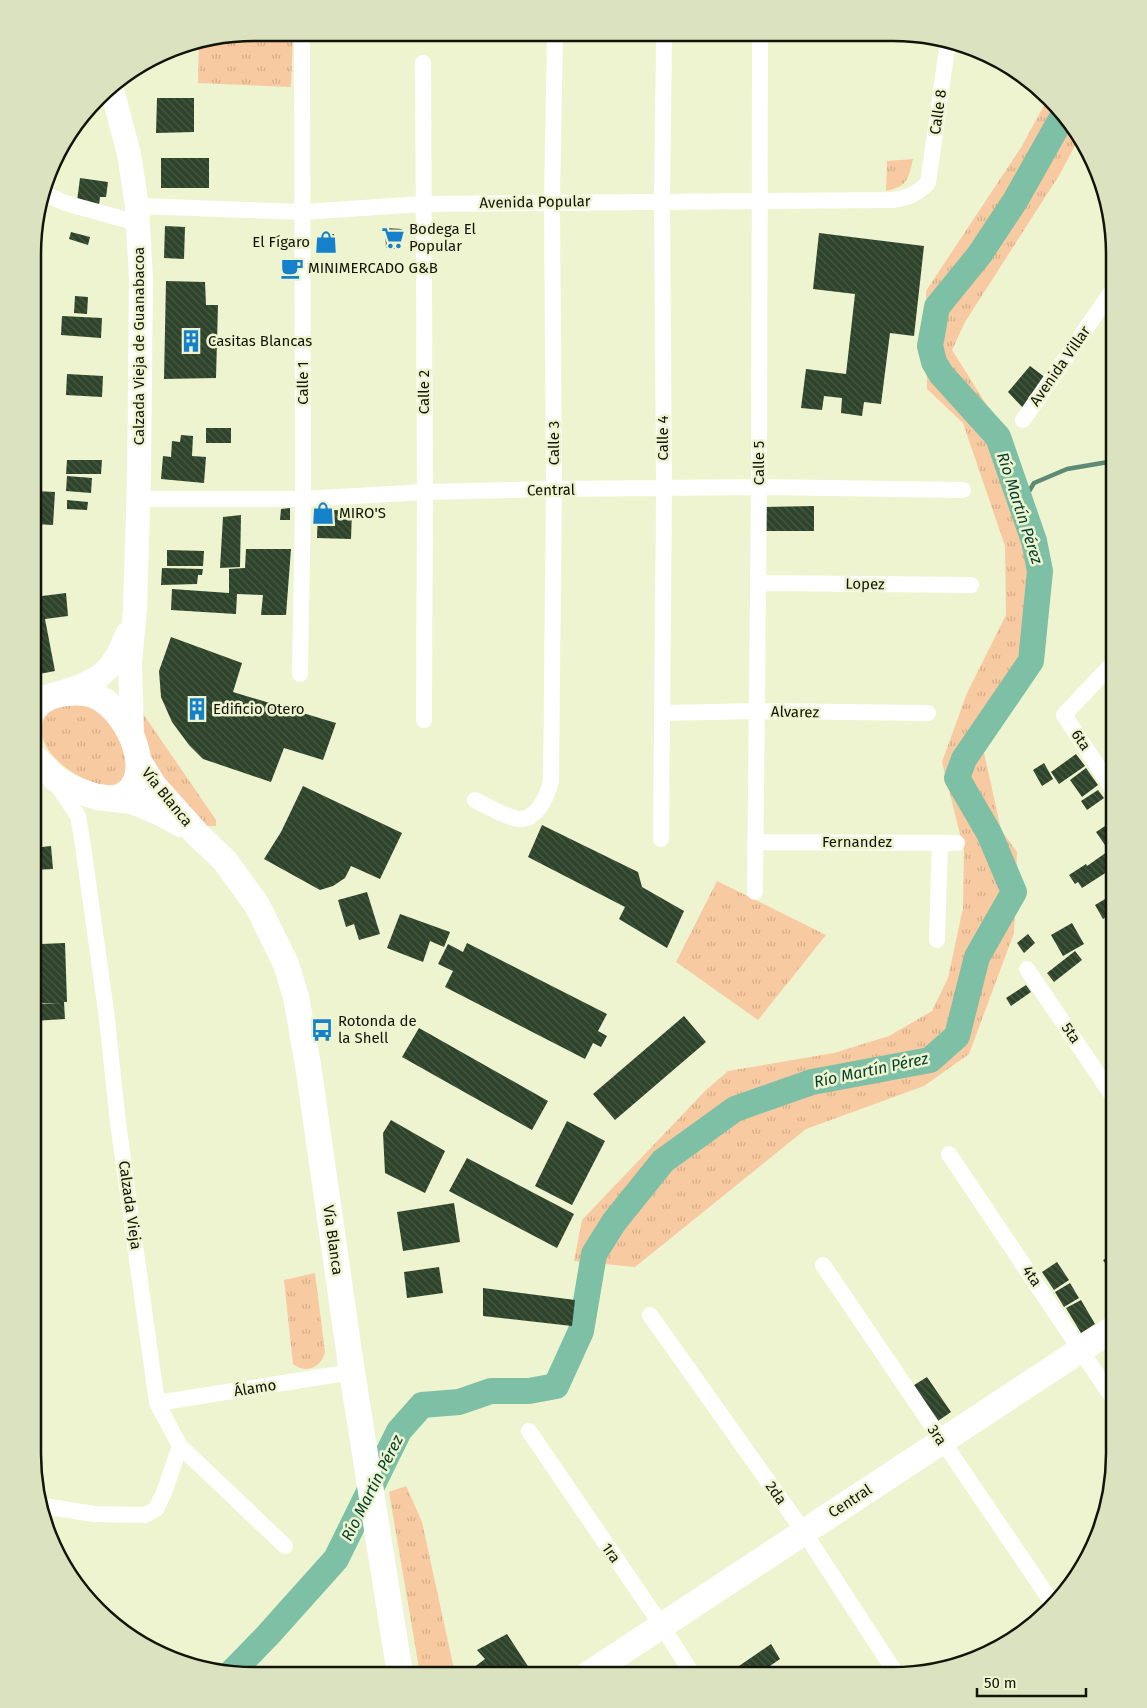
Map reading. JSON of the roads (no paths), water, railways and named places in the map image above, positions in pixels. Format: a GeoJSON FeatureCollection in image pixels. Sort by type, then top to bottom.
{"type":"FeatureCollection","features":[{"type":"Feature","properties":{"kind":"main road","name":"Calzada Vieja de Guanabacoa"},"geometry":{"type":"LineString","coordinates":[[113,95],[129,154],[138,214],[140,279],[135,609]]}},
{"type":"Feature","properties":{"kind":"main road"},"geometry":{"type":"LineString","coordinates":[[41,702],[86,685],[108,670],[120,650],[135,609]]}},
{"type":"Feature","properties":{"kind":"main road"},"geometry":{"type":"LineString","coordinates":[[132,735],[130,662],[135,609]]}},
{"type":"Feature","properties":{"kind":"main road"},"geometry":{"type":"LineString","coordinates":[[41,702],[82,693],[98,697],[110,705],[126,722],[132,735],[138,760],[137,773],[131,789],[111,798]]}},
{"type":"Feature","properties":{"kind":"main road","name":"Vía Blanca"},"geometry":{"type":"LineString","coordinates":[[138,760],[154,786],[196,834],[225,861],[257,905],[286,964],[296,997],[308,1065],[352,1372],[399,1667]]}},
{"type":"Feature","properties":{"kind":"main road","name":"Vía Blanca"},"geometry":{"type":"LineString","coordinates":[[41,764],[65,785],[83,793],[144,806],[173,819],[196,834]]}},
{"type":"Feature","properties":{"kind":"main road","name":"Central"},"geometry":{"type":"LineString","coordinates":[[599,1667],[1106,1334]]}},
{"type":"Feature","properties":{"kind":"street","name":"Calle 1"},"geometry":{"type":"LineString","coordinates":[[300,674],[303,499],[302,41]]}},
{"type":"Feature","properties":{"kind":"street","name":"Calle 3"},"geometry":{"type":"LineString","coordinates":[[475,800],[516,819],[524,818],[538,809],[547,796],[551,781],[554,490],[552,202],[555,41]]}},
{"type":"Feature","properties":{"kind":"street","name":"Calle 4"},"geometry":{"type":"LineString","coordinates":[[662,840],[664,489],[662,201],[664,41]]}},
{"type":"Feature","properties":{"kind":"street","name":"Calle 5"},"geometry":{"type":"LineString","coordinates":[[755,892],[758,711],[760,41]]}},
{"type":"Feature","properties":{"kind":"street","name":"Calle 8"},"geometry":{"type":"LineString","coordinates":[[928,183],[947,49]]}},
{"type":"Feature","properties":{"kind":"street","name":"Calle 2"},"geometry":{"type":"LineString","coordinates":[[423,63],[424,720]]}},
{"type":"Feature","properties":{"kind":"street","name":"Avenida Popular"},"geometry":{"type":"LineString","coordinates":[[50,196],[65,203],[138,214],[303,212],[424,204],[892,200],[912,195],[920,191],[928,183]]}},
{"type":"Feature","properties":{"kind":"street","name":"Avenida Villar"},"geometry":{"type":"LineString","coordinates":[[1023,420],[1106,300]]}},
{"type":"Feature","properties":{"kind":"street","name":"Central"},"geometry":{"type":"LineString","coordinates":[[138,499],[303,499],[425,492],[759,487],[963,490]]}},
{"type":"Feature","properties":{"kind":"street","name":"Lopez"},"geometry":{"type":"LineString","coordinates":[[758,583],[971,585]]}},
{"type":"Feature","properties":{"kind":"street","name":"6ta"},"geometry":{"type":"LineString","coordinates":[[1106,670],[1064,715],[1106,779]]}},
{"type":"Feature","properties":{"kind":"street","name":"Alvarez"},"geometry":{"type":"LineString","coordinates":[[662,714],[758,711],[928,713]]}},
{"type":"Feature","properties":{"kind":"street","name":"Calzada Vieja"},"geometry":{"type":"LineString","coordinates":[[41,765],[58,784],[78,816],[106,1011],[118,1122],[158,1403],[180,1446],[285,1546]]}},
{"type":"Feature","properties":{"kind":"street"},"geometry":{"type":"LineString","coordinates":[[78,816],[93,803],[111,798]]}},
{"type":"Feature","properties":{"kind":"street","name":"Fernandez"},"geometry":{"type":"LineString","coordinates":[[756,842],[957,843]]}},
{"type":"Feature","properties":{"kind":"street"},"geometry":{"type":"LineString","coordinates":[[937,940],[940,843]]}},
{"type":"Feature","properties":{"kind":"street","name":"5ta"},"geometry":{"type":"LineString","coordinates":[[1027,969],[1106,1086]]}},
{"type":"Feature","properties":{"kind":"street","name":"4ta"},"geometry":{"type":"LineString","coordinates":[[949,1154],[1106,1388]]}},
{"type":"Feature","properties":{"kind":"street","name":"3ra"},"geometry":{"type":"LineString","coordinates":[[824,1265],[1049,1598]]}},
{"type":"Feature","properties":{"kind":"street","name":"2da"},"geometry":{"type":"LineString","coordinates":[[650,1315],[804,1532],[892,1667]]}},
{"type":"Feature","properties":{"kind":"street","name":"Álamo"},"geometry":{"type":"LineString","coordinates":[[158,1403],[352,1372]]}},
{"type":"Feature","properties":{"kind":"street","name":"1ra"},"geometry":{"type":"LineString","coordinates":[[529,1431],[688,1667]]}},
{"type":"Feature","properties":{"kind":"street"},"geometry":{"type":"LineString","coordinates":[[48,1507],[94,1514],[145,1515],[156,1509],[165,1490],[180,1446]]}},
{"type":"Feature","properties":{"kind":"waterway","name":"Río Martín Pérez"},"geometry":{"type":"LineString","coordinates":[[238,1666],[336,1559],[399,1431],[422,1405],[459,1402],[491,1391],[529,1391],[556,1386],[581,1331],[594,1254],[614,1222],[663,1161],[735,1109],[812,1082],[930,1060],[957,1036],[977,957],[1014,892],[989,833],[957,778],[964,759],[1031,661],[1040,571],[1034,541],[998,437],[941,374],[934,362],[930,346],[937,307],[980,254],[1015,201],[1060,122]]}},
{"type":"Feature","properties":{"kind":"waterway"},"geometry":{"type":"LineString","coordinates":[[1022,503],[1034,483],[1067,469],[1106,462]]}},
{"type":"Feature","properties":{"kind":"place","name":"Bodega El Popular"},"geometry":{"type":"Point","coordinates":[393,238]}},
{"type":"Feature","properties":{"kind":"place","name":"El Fígaro"},"geometry":{"type":"Point","coordinates":[326,242]}},
{"type":"Feature","properties":{"kind":"place","name":"MINIMERCADO G&B"},"geometry":{"type":"Point","coordinates":[292,268]}},
{"type":"Feature","properties":{"kind":"place","name":"Casitas Blancas"},"geometry":{"type":"Point","coordinates":[191,341]}},
{"type":"Feature","properties":{"kind":"place","name":"MIRO'S"},"geometry":{"type":"Point","coordinates":[323,513]}},
{"type":"Feature","properties":{"kind":"place","name":"Edificio Otero"},"geometry":{"type":"Point","coordinates":[197,709]}},
{"type":"Feature","properties":{"kind":"place","name":"Rotonda de la Shell"},"geometry":{"type":"Point","coordinates":[322,1030]}}]}
